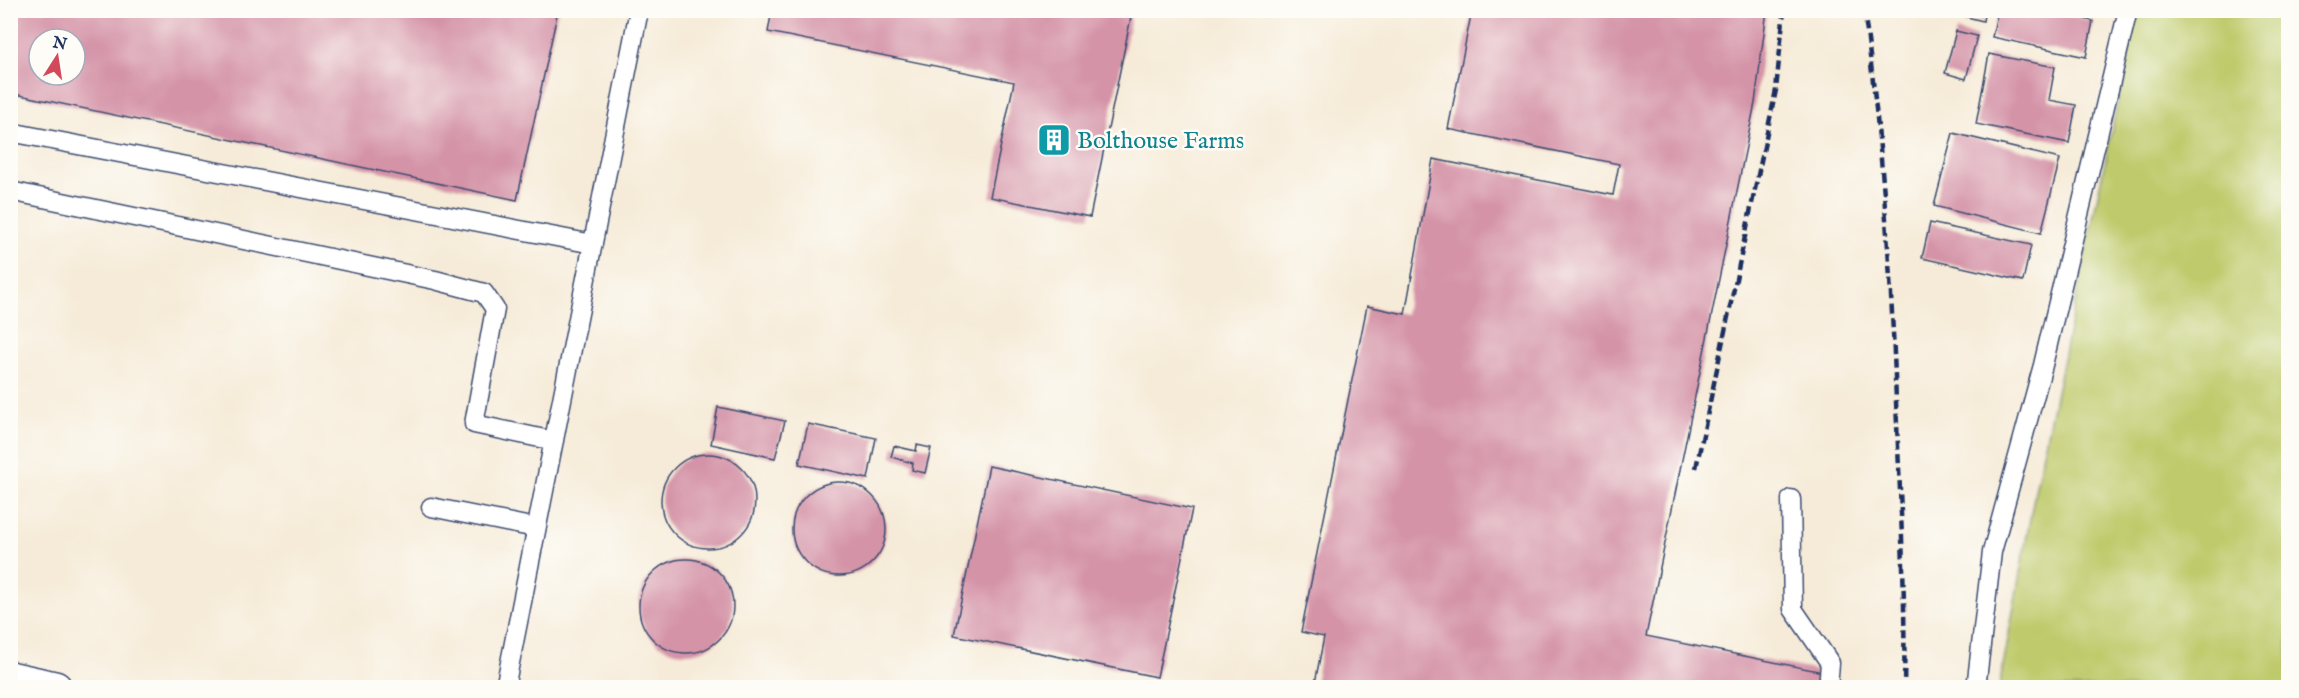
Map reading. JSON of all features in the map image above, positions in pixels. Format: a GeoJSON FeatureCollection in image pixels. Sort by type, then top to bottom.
{"type":"FeatureCollection","features":[{"type":"Feature","properties":{"kind":"main road"},"geometry":{"type":"LineString","coordinates":[[10,678],[55,687]]}},
{"type":"Feature","properties":{"kind":"lane"},"geometry":{"type":"LineString","coordinates":[[505,687],[639,10]]}},
{"type":"Feature","properties":{"kind":"lane"},"geometry":{"type":"LineString","coordinates":[[1976,687],[1992,552],[2043,364],[2128,10]]}},
{"type":"Feature","properties":{"kind":"lane"},"geometry":{"type":"LineString","coordinates":[[10,132],[593,244]]}},
{"type":"Feature","properties":{"kind":"lane"},"geometry":{"type":"LineString","coordinates":[[10,191],[435,280],[484,293],[495,309],[474,424],[554,441]]}},
{"type":"Feature","properties":{"kind":"lane"},"geometry":{"type":"LineString","coordinates":[[1791,499],[1793,609],[1830,663],[1828,687]]}},
{"type":"Feature","properties":{"kind":"lane"},"geometry":{"type":"LineString","coordinates":[[431,507],[536,528]]}},
{"type":"Feature","properties":{"kind":"green space"},"geometry":{"type":"Polygon","coordinates":[[[2137,11],[2288,11],[2288,687],[1999,688],[2036,486],[2137,11]]]}},
{"type":"Feature","properties":{"kind":"building"},"geometry":{"type":"Polygon","coordinates":[[[10,10],[558,10],[517,200],[10,93],[10,10]]]}},
{"type":"Feature","properties":{"kind":"building","name":"Bolthouse Farms"},"geometry":{"type":"Polygon","coordinates":[[[772,10],[1127,10],[1125,16],[1131,17],[1090,217],[990,197],[1014,82],[768,32],[772,10]]]}},
{"type":"Feature","properties":{"kind":"building"},"geometry":{"type":"Polygon","coordinates":[[[1472,10],[1767,10],[1755,103],[1646,636],[1823,672],[1820,688],[1314,688],[1324,637],[1301,632],[1367,306],[1405,314],[1433,159],[1613,195],[1619,164],[1448,129],[1472,10]]]}},
{"type":"Feature","properties":{"kind":"building"},"geometry":{"type":"Polygon","coordinates":[[[1940,10],[1985,10],[1983,21],[1940,10]]]}},
{"type":"Feature","properties":{"kind":"building"},"geometry":{"type":"Polygon","coordinates":[[[1998,10],[2043,10],[2093,21],[2086,57],[1992,37],[1998,10]]]}},
{"type":"Feature","properties":{"kind":"building"},"geometry":{"type":"Polygon","coordinates":[[[1956,31],[1977,36],[1966,79],[1945,73],[1956,31]]]}},
{"type":"Feature","properties":{"kind":"building"},"geometry":{"type":"Polygon","coordinates":[[[1989,54],[2055,67],[2049,100],[2076,105],[2069,143],[1976,124],[1989,54]]]}},
{"type":"Feature","properties":{"kind":"building"},"geometry":{"type":"Polygon","coordinates":[[[1953,133],[2060,159],[2041,233],[1934,206],[1953,133]]]}},
{"type":"Feature","properties":{"kind":"building"},"geometry":{"type":"Polygon","coordinates":[[[1930,223],[2031,245],[2023,281],[1922,258],[1930,223]]]}},
{"type":"Feature","properties":{"kind":"building"},"geometry":{"type":"Polygon","coordinates":[[[718,407],[785,421],[775,458],[711,444],[718,407]]]}},
{"type":"Feature","properties":{"kind":"building"},"geometry":{"type":"Polygon","coordinates":[[[808,424],[876,438],[868,479],[799,464],[808,424]]]}},
{"type":"Feature","properties":{"kind":"building"},"geometry":{"type":"Polygon","coordinates":[[[917,445],[931,448],[925,473],[912,470],[913,463],[891,457],[894,446],[916,451],[917,445]]]}},
{"type":"Feature","properties":{"kind":"building"},"geometry":{"type":"Polygon","coordinates":[[[708,454],[726,458],[741,468],[751,483],[755,501],[751,519],[741,534],[726,544],[708,548],[690,544],[675,534],[665,519],[661,501],[665,483],[675,468],[690,458],[708,454]]]}},
{"type":"Feature","properties":{"kind":"building"},"geometry":{"type":"Polygon","coordinates":[[[989,466],[1192,509],[1157,677],[954,635],[989,466]]]}},
{"type":"Feature","properties":{"kind":"building"},"geometry":{"type":"Polygon","coordinates":[[[839,482],[857,486],[872,496],[882,511],[886,529],[882,547],[872,562],[857,572],[839,576],[821,572],[806,562],[796,547],[792,529],[796,511],[806,496],[821,486],[839,482]]]}},
{"type":"Feature","properties":{"kind":"building"},"geometry":{"type":"Polygon","coordinates":[[[686,559],[704,563],[719,573],[729,588],[733,606],[729,624],[719,639],[704,649],[686,653],[668,649],[653,639],[643,624],[639,606],[643,588],[653,573],[668,563],[686,559]]]}},
{"type":"Feature","properties":{"kind":"railway"},"geometry":{"type":"LineString","coordinates":[[1696,468],[1776,90],[1784,10]]}},
{"type":"Feature","properties":{"kind":"railway"},"geometry":{"type":"LineString","coordinates":[[1864,10],[1881,156],[1891,303],[1902,544],[1904,688]]}},
{"type":"Feature","properties":{"kind":"place","name":"Bolthouse Farms"},"geometry":{"type":"Point","coordinates":[1054,140]}}]}
